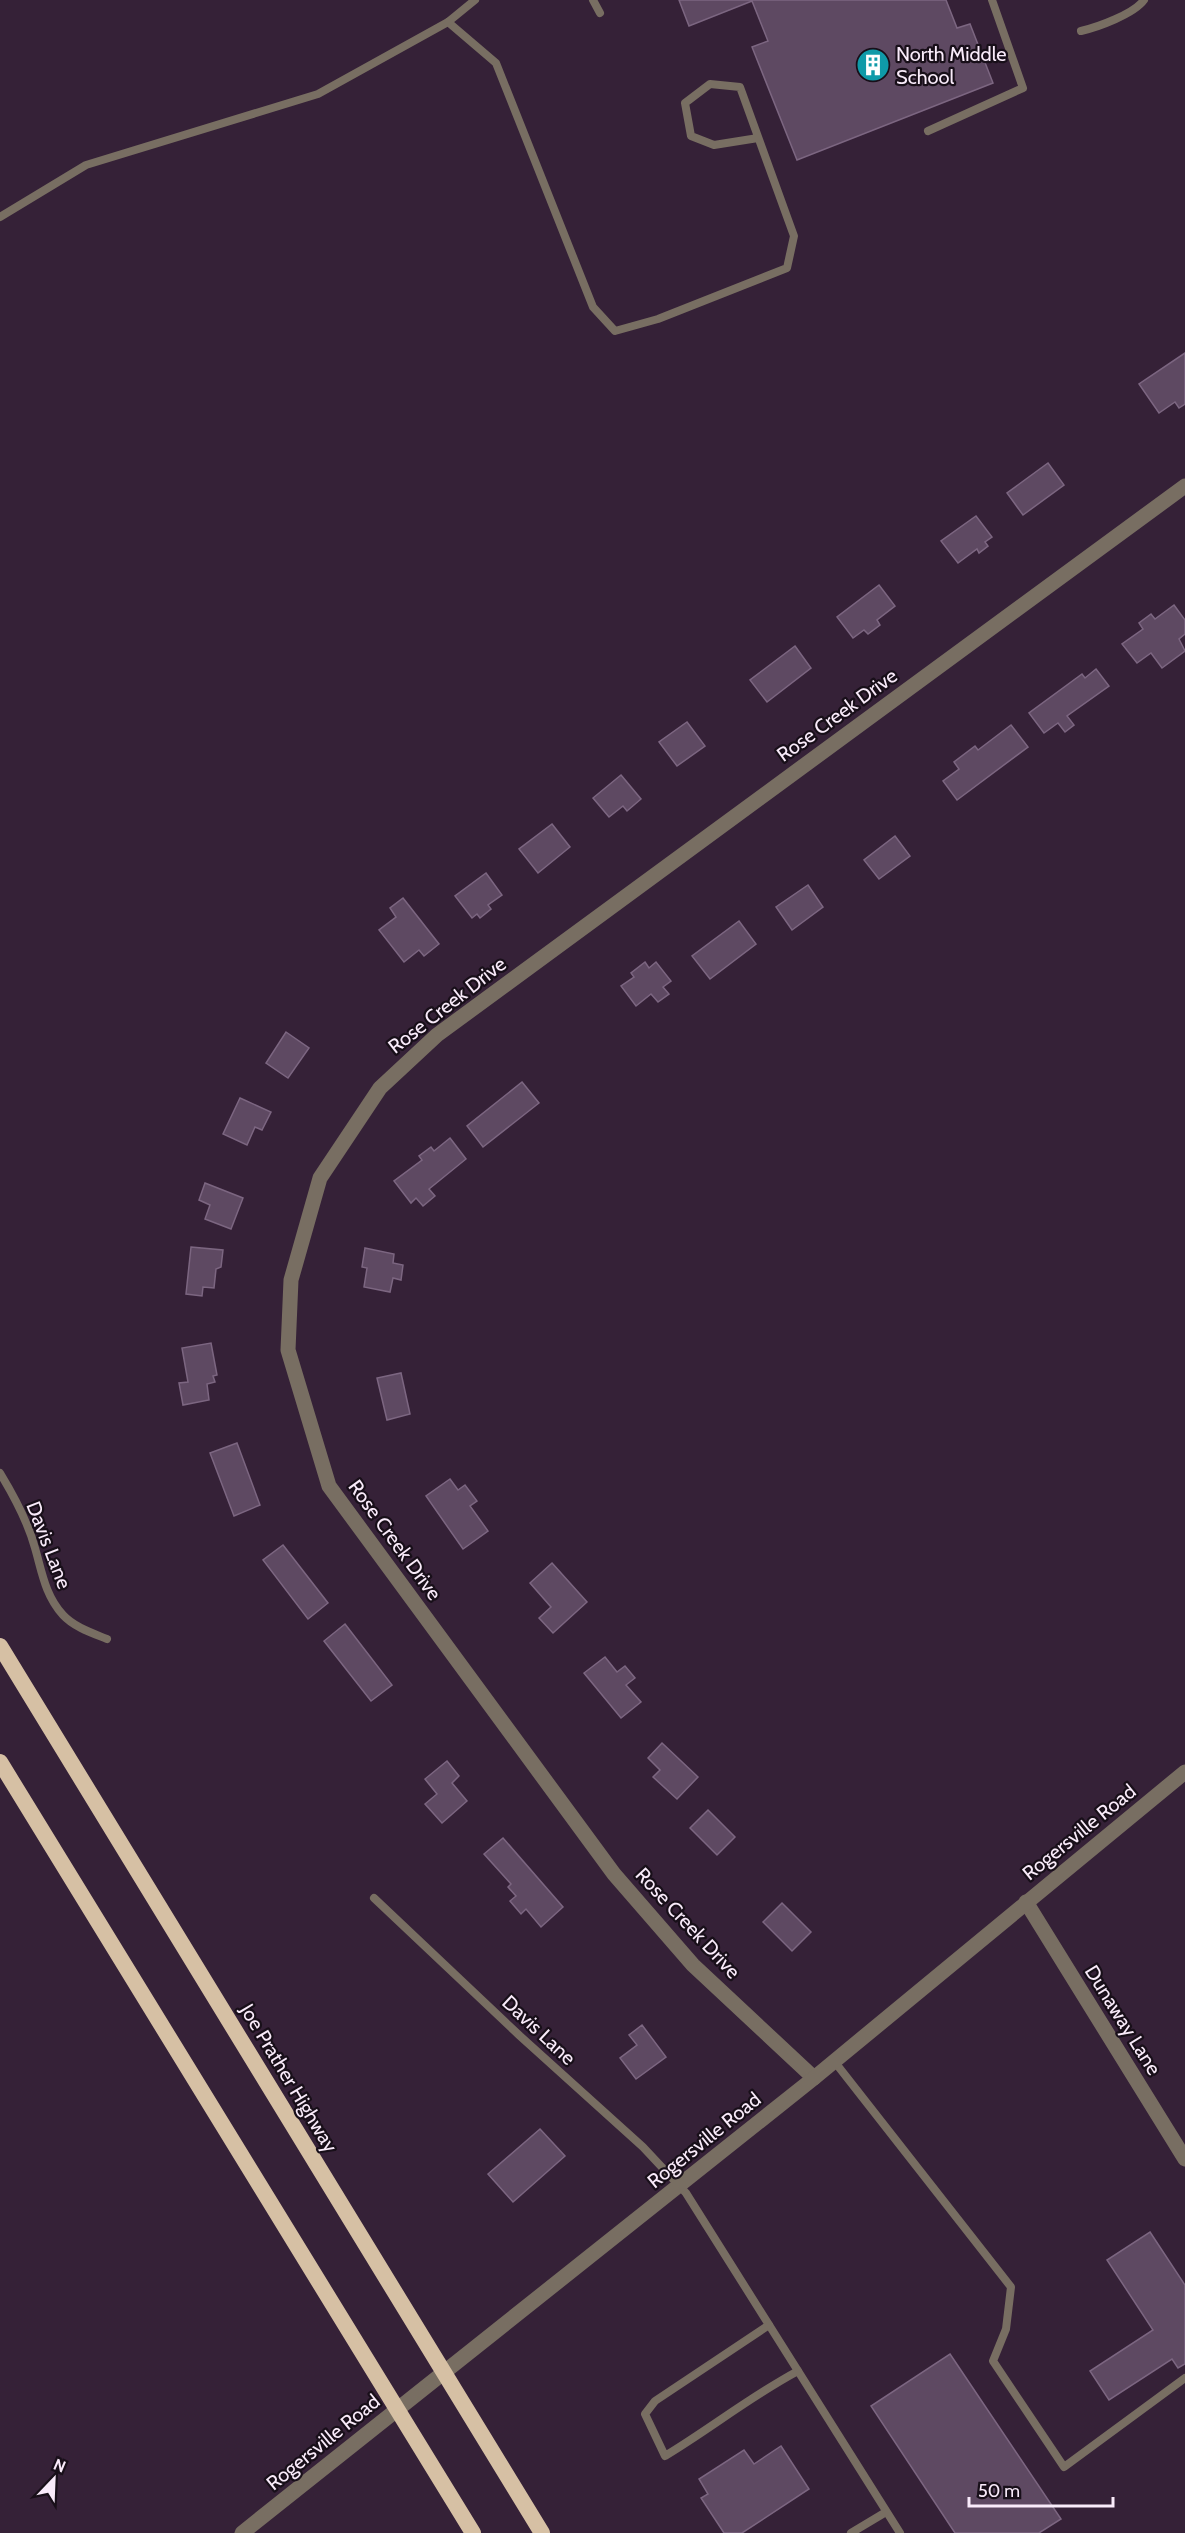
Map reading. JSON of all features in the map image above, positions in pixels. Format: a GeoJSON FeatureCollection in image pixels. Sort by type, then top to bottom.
{"type":"FeatureCollection","features":[{"type":"Feature","properties":{"kind":"highway","name":"Joe Prather Highway"},"geometry":{"type":"LineString","coordinates":[[0,1646],[543,2533]]}},
{"type":"Feature","properties":{"kind":"highway"},"geometry":{"type":"LineString","coordinates":[[0,1762],[473,2533]]}},
{"type":"Feature","properties":{"kind":"street","name":"Rose Creek Drive"},"geometry":{"type":"LineString","coordinates":[[814,2078],[693,1965],[614,1874],[329,1486],[288,1350],[291,1280],[320,1179],[380,1088],[437,1035],[1185,486]]}},
{"type":"Feature","properties":{"kind":"street","name":"Rogersville Road"},"geometry":{"type":"LineString","coordinates":[[242,2533],[814,2078],[1185,1772]]}},
{"type":"Feature","properties":{"kind":"street","name":"Dunaway Lane"},"geometry":{"type":"LineString","coordinates":[[1026,1902],[1185,2159]]}},
{"type":"Feature","properties":{"kind":"lane"},"geometry":{"type":"LineString","coordinates":[[0,217],[86,165],[318,94],[448,22],[474,0]]}},
{"type":"Feature","properties":{"kind":"lane"},"geometry":{"type":"LineString","coordinates":[[593,0],[600,13]]}},
{"type":"Feature","properties":{"kind":"lane"},"geometry":{"type":"LineString","coordinates":[[928,131],[1023,88],[992,0]]}},
{"type":"Feature","properties":{"kind":"lane"},"geometry":{"type":"LineString","coordinates":[[1081,31],[1092,29],[1139,8],[1144,0]]}},
{"type":"Feature","properties":{"kind":"lane"},"geometry":{"type":"LineString","coordinates":[[448,22],[496,63],[593,306],[615,331],[658,319],[787,268],[794,236],[740,87],[710,84],[685,103],[692,136],[714,145],[758,138]]}},
{"type":"Feature","properties":{"kind":"lane","name":"Davis Lane"},"geometry":{"type":"LineString","coordinates":[[0,1473],[27,1525],[41,1576],[52,1600],[64,1617],[82,1629],[106,1639]]}},
{"type":"Feature","properties":{"kind":"lane","name":"Davis Lane"},"geometry":{"type":"LineString","coordinates":[[374,1899],[643,2147],[686,2193],[900,2533]]}},
{"type":"Feature","properties":{"kind":"lane"},"geometry":{"type":"LineString","coordinates":[[834,2061],[1011,2287],[1006,2328],[993,2361],[1064,2467],[1185,2378]]}},
{"type":"Feature","properties":{"kind":"lane"},"geometry":{"type":"LineString","coordinates":[[769,2325],[655,2401],[645,2414],[664,2456],[703,2433],[766,2388],[798,2372]]}},
{"type":"Feature","properties":{"kind":"lane"},"geometry":{"type":"LineString","coordinates":[[851,2533],[886,2512]]}},
{"type":"Feature","properties":{"kind":"building","name":"North Middle School"},"geometry":{"type":"Polygon","coordinates":[[[679,0],[946,0],[957,28],[970,24],[993,83],[797,160],[752,47],[768,41],[752,1],[689,26],[679,0]]]}},
{"type":"Feature","properties":{"kind":"building"},"geometry":{"type":"Polygon","coordinates":[[[1185,353],[1185,404],[1179,408],[1175,402],[1159,413],[1139,384],[1185,353]]]}},
{"type":"Feature","properties":{"kind":"building"},"geometry":{"type":"Polygon","coordinates":[[[1048,463],[1064,485],[1023,515],[1007,493],[1048,463]]]}},
{"type":"Feature","properties":{"kind":"building"},"geometry":{"type":"Polygon","coordinates":[[[976,516],[992,537],[985,542],[988,546],[979,553],[977,549],[958,563],[941,541],[976,516]]]}},
{"type":"Feature","properties":{"kind":"building"},"geometry":{"type":"Polygon","coordinates":[[[879,585],[895,606],[877,620],[880,625],[868,634],[864,630],[853,638],[837,617],[879,585]]]}},
{"type":"Feature","properties":{"kind":"building"},"geometry":{"type":"Polygon","coordinates":[[[1174,605],[1185,620],[1185,634],[1179,639],[1185,651],[1162,668],[1151,653],[1137,663],[1122,644],[1143,629],[1139,623],[1151,614],[1155,619],[1174,605]]]}},
{"type":"Feature","properties":{"kind":"building"},"geometry":{"type":"Polygon","coordinates":[[[795,646],[811,668],[767,702],[750,680],[795,646]]]}},
{"type":"Feature","properties":{"kind":"building"},"geometry":{"type":"Polygon","coordinates":[[[1096,669],[1109,686],[1067,716],[1074,725],[1065,732],[1058,723],[1044,733],[1029,713],[1082,674],[1085,678],[1096,669]]]}},
{"type":"Feature","properties":{"kind":"building"},"geometry":{"type":"Polygon","coordinates":[[[687,722],[705,746],[677,766],[659,742],[687,722]]]}},
{"type":"Feature","properties":{"kind":"building"},"geometry":{"type":"Polygon","coordinates":[[[1011,725],[1028,747],[957,800],[943,781],[959,769],[954,762],[975,746],[978,750],[1011,725]]]}},
{"type":"Feature","properties":{"kind":"building"},"geometry":{"type":"Polygon","coordinates":[[[621,775],[641,799],[627,811],[623,806],[609,817],[593,798],[621,775]]]}},
{"type":"Feature","properties":{"kind":"building"},"geometry":{"type":"Polygon","coordinates":[[[552,824],[570,847],[538,873],[519,849],[552,824]]]}},
{"type":"Feature","properties":{"kind":"building"},"geometry":{"type":"Polygon","coordinates":[[[895,836],[910,856],[879,879],[864,860],[895,836]]]}},
{"type":"Feature","properties":{"kind":"building"},"geometry":{"type":"Polygon","coordinates":[[[486,873],[502,895],[488,905],[491,909],[480,918],[477,914],[472,918],[455,896],[486,873]]]}},
{"type":"Feature","properties":{"kind":"building"},"geometry":{"type":"Polygon","coordinates":[[[808,885],[823,907],[792,930],[776,907],[808,885]]]}},
{"type":"Feature","properties":{"kind":"building"},"geometry":{"type":"Polygon","coordinates":[[[403,898],[439,944],[424,956],[419,950],[404,962],[379,930],[396,917],[390,908],[403,898]]]}},
{"type":"Feature","properties":{"kind":"building"},"geometry":{"type":"Polygon","coordinates":[[[739,921],[756,944],[710,979],[692,956],[739,921]]]}},
{"type":"Feature","properties":{"kind":"building"},"geometry":{"type":"Polygon","coordinates":[[[645,962],[649,968],[656,962],[671,981],[663,987],[669,994],[658,1002],[651,994],[636,1006],[621,986],[634,977],[631,973],[645,962]]]}},
{"type":"Feature","properties":{"kind":"building"},"geometry":{"type":"Polygon","coordinates":[[[286,1032],[309,1048],[288,1078],[266,1063],[286,1032]]]}},
{"type":"Feature","properties":{"kind":"building"},"geometry":{"type":"Polygon","coordinates":[[[522,1082],[539,1103],[483,1147],[467,1126],[522,1082]]]}},
{"type":"Feature","properties":{"kind":"building"},"geometry":{"type":"Polygon","coordinates":[[[240,1098],[271,1112],[262,1130],[255,1127],[247,1145],[223,1134],[240,1098]]]}},
{"type":"Feature","properties":{"kind":"building"},"geometry":{"type":"Polygon","coordinates":[[[450,1138],[466,1159],[429,1189],[435,1196],[423,1206],[416,1198],[411,1203],[394,1181],[422,1160],[419,1156],[431,1147],[434,1151],[450,1138]]]}},
{"type":"Feature","properties":{"kind":"building"},"geometry":{"type":"Polygon","coordinates":[[[205,1183],[243,1198],[231,1229],[205,1219],[210,1205],[199,1200],[205,1183]]]}},
{"type":"Feature","properties":{"kind":"building"},"geometry":{"type":"Polygon","coordinates":[[[191,1247],[223,1250],[221,1267],[216,1269],[214,1288],[203,1287],[202,1296],[186,1294],[191,1247]]]}},
{"type":"Feature","properties":{"kind":"building"},"geometry":{"type":"Polygon","coordinates":[[[365,1248],[394,1254],[393,1263],[403,1265],[401,1280],[393,1278],[390,1292],[364,1287],[367,1268],[362,1267],[365,1248]]]}},
{"type":"Feature","properties":{"kind":"building"},"geometry":{"type":"Polygon","coordinates":[[[211,1343],[217,1375],[213,1376],[215,1382],[207,1384],[209,1400],[183,1405],[179,1383],[188,1382],[182,1348],[211,1343]]]}},
{"type":"Feature","properties":{"kind":"building"},"geometry":{"type":"Polygon","coordinates":[[[401,1373],[410,1414],[387,1420],[377,1378],[401,1373]]]}},
{"type":"Feature","properties":{"kind":"building"},"geometry":{"type":"Polygon","coordinates":[[[237,1443],[260,1505],[234,1516],[210,1453],[237,1443]]]}},
{"type":"Feature","properties":{"kind":"building"},"geometry":{"type":"Polygon","coordinates":[[[450,1479],[458,1490],[465,1485],[477,1501],[470,1506],[488,1531],[463,1549],[426,1496],[450,1479]]]}},
{"type":"Feature","properties":{"kind":"building"},"geometry":{"type":"Polygon","coordinates":[[[283,1545],[328,1603],[308,1619],[263,1560],[283,1545]]]}},
{"type":"Feature","properties":{"kind":"building"},"geometry":{"type":"Polygon","coordinates":[[[552,1563],[587,1602],[553,1633],[539,1618],[551,1607],[530,1583],[552,1563]]]}},
{"type":"Feature","properties":{"kind":"building"},"geometry":{"type":"Polygon","coordinates":[[[345,1624],[392,1685],[371,1701],[324,1641],[345,1624]]]}},
{"type":"Feature","properties":{"kind":"building"},"geometry":{"type":"Polygon","coordinates":[[[605,1657],[617,1672],[625,1666],[635,1678],[626,1685],[641,1702],[621,1718],[584,1673],[605,1657]]]}},
{"type":"Feature","properties":{"kind":"building"},"geometry":{"type":"Polygon","coordinates":[[[662,1743],[698,1777],[677,1799],[653,1777],[660,1770],[648,1758],[662,1743]]]}},
{"type":"Feature","properties":{"kind":"building"},"geometry":{"type":"Polygon","coordinates":[[[447,1761],[459,1776],[452,1783],[467,1801],[442,1823],[425,1804],[437,1794],[425,1779],[447,1761]]]}},
{"type":"Feature","properties":{"kind":"building"},"geometry":{"type":"Polygon","coordinates":[[[708,1810],[735,1837],[717,1855],[690,1828],[708,1810]]]}},
{"type":"Feature","properties":{"kind":"building"},"geometry":{"type":"Polygon","coordinates":[[[503,1838],[563,1907],[541,1927],[526,1909],[521,1914],[510,1901],[516,1896],[508,1887],[511,1884],[484,1854],[503,1838]]]}},
{"type":"Feature","properties":{"kind":"building"},"geometry":{"type":"Polygon","coordinates":[[[782,1903],[811,1932],[792,1951],[763,1922],[782,1903]]]}},
{"type":"Feature","properties":{"kind":"building"},"geometry":{"type":"Polygon","coordinates":[[[642,2025],[666,2057],[636,2079],[620,2058],[637,2045],[629,2035],[642,2025]]]}},
{"type":"Feature","properties":{"kind":"building"},"geometry":{"type":"Polygon","coordinates":[[[540,2129],[565,2156],[513,2202],[488,2174],[540,2129]]]}},
{"type":"Feature","properties":{"kind":"building"},"geometry":{"type":"Polygon","coordinates":[[[1150,2232],[1185,2285],[1185,2364],[1178,2368],[1172,2359],[1109,2400],[1090,2371],[1153,2330],[1107,2260],[1150,2232]]]}},
{"type":"Feature","properties":{"kind":"building"},"geometry":{"type":"Polygon","coordinates":[[[950,2354],[1061,2519],[1039,2533],[955,2533],[871,2406],[950,2354]]]}},
{"type":"Feature","properties":{"kind":"building"},"geometry":{"type":"Polygon","coordinates":[[[781,2446],[809,2489],[742,2533],[724,2533],[701,2498],[708,2494],[699,2479],[744,2450],[754,2464],[781,2446]]]}},
{"type":"Feature","properties":{"kind":"place","name":"North Middle School"},"geometry":{"type":"Point","coordinates":[873,65]}}]}
